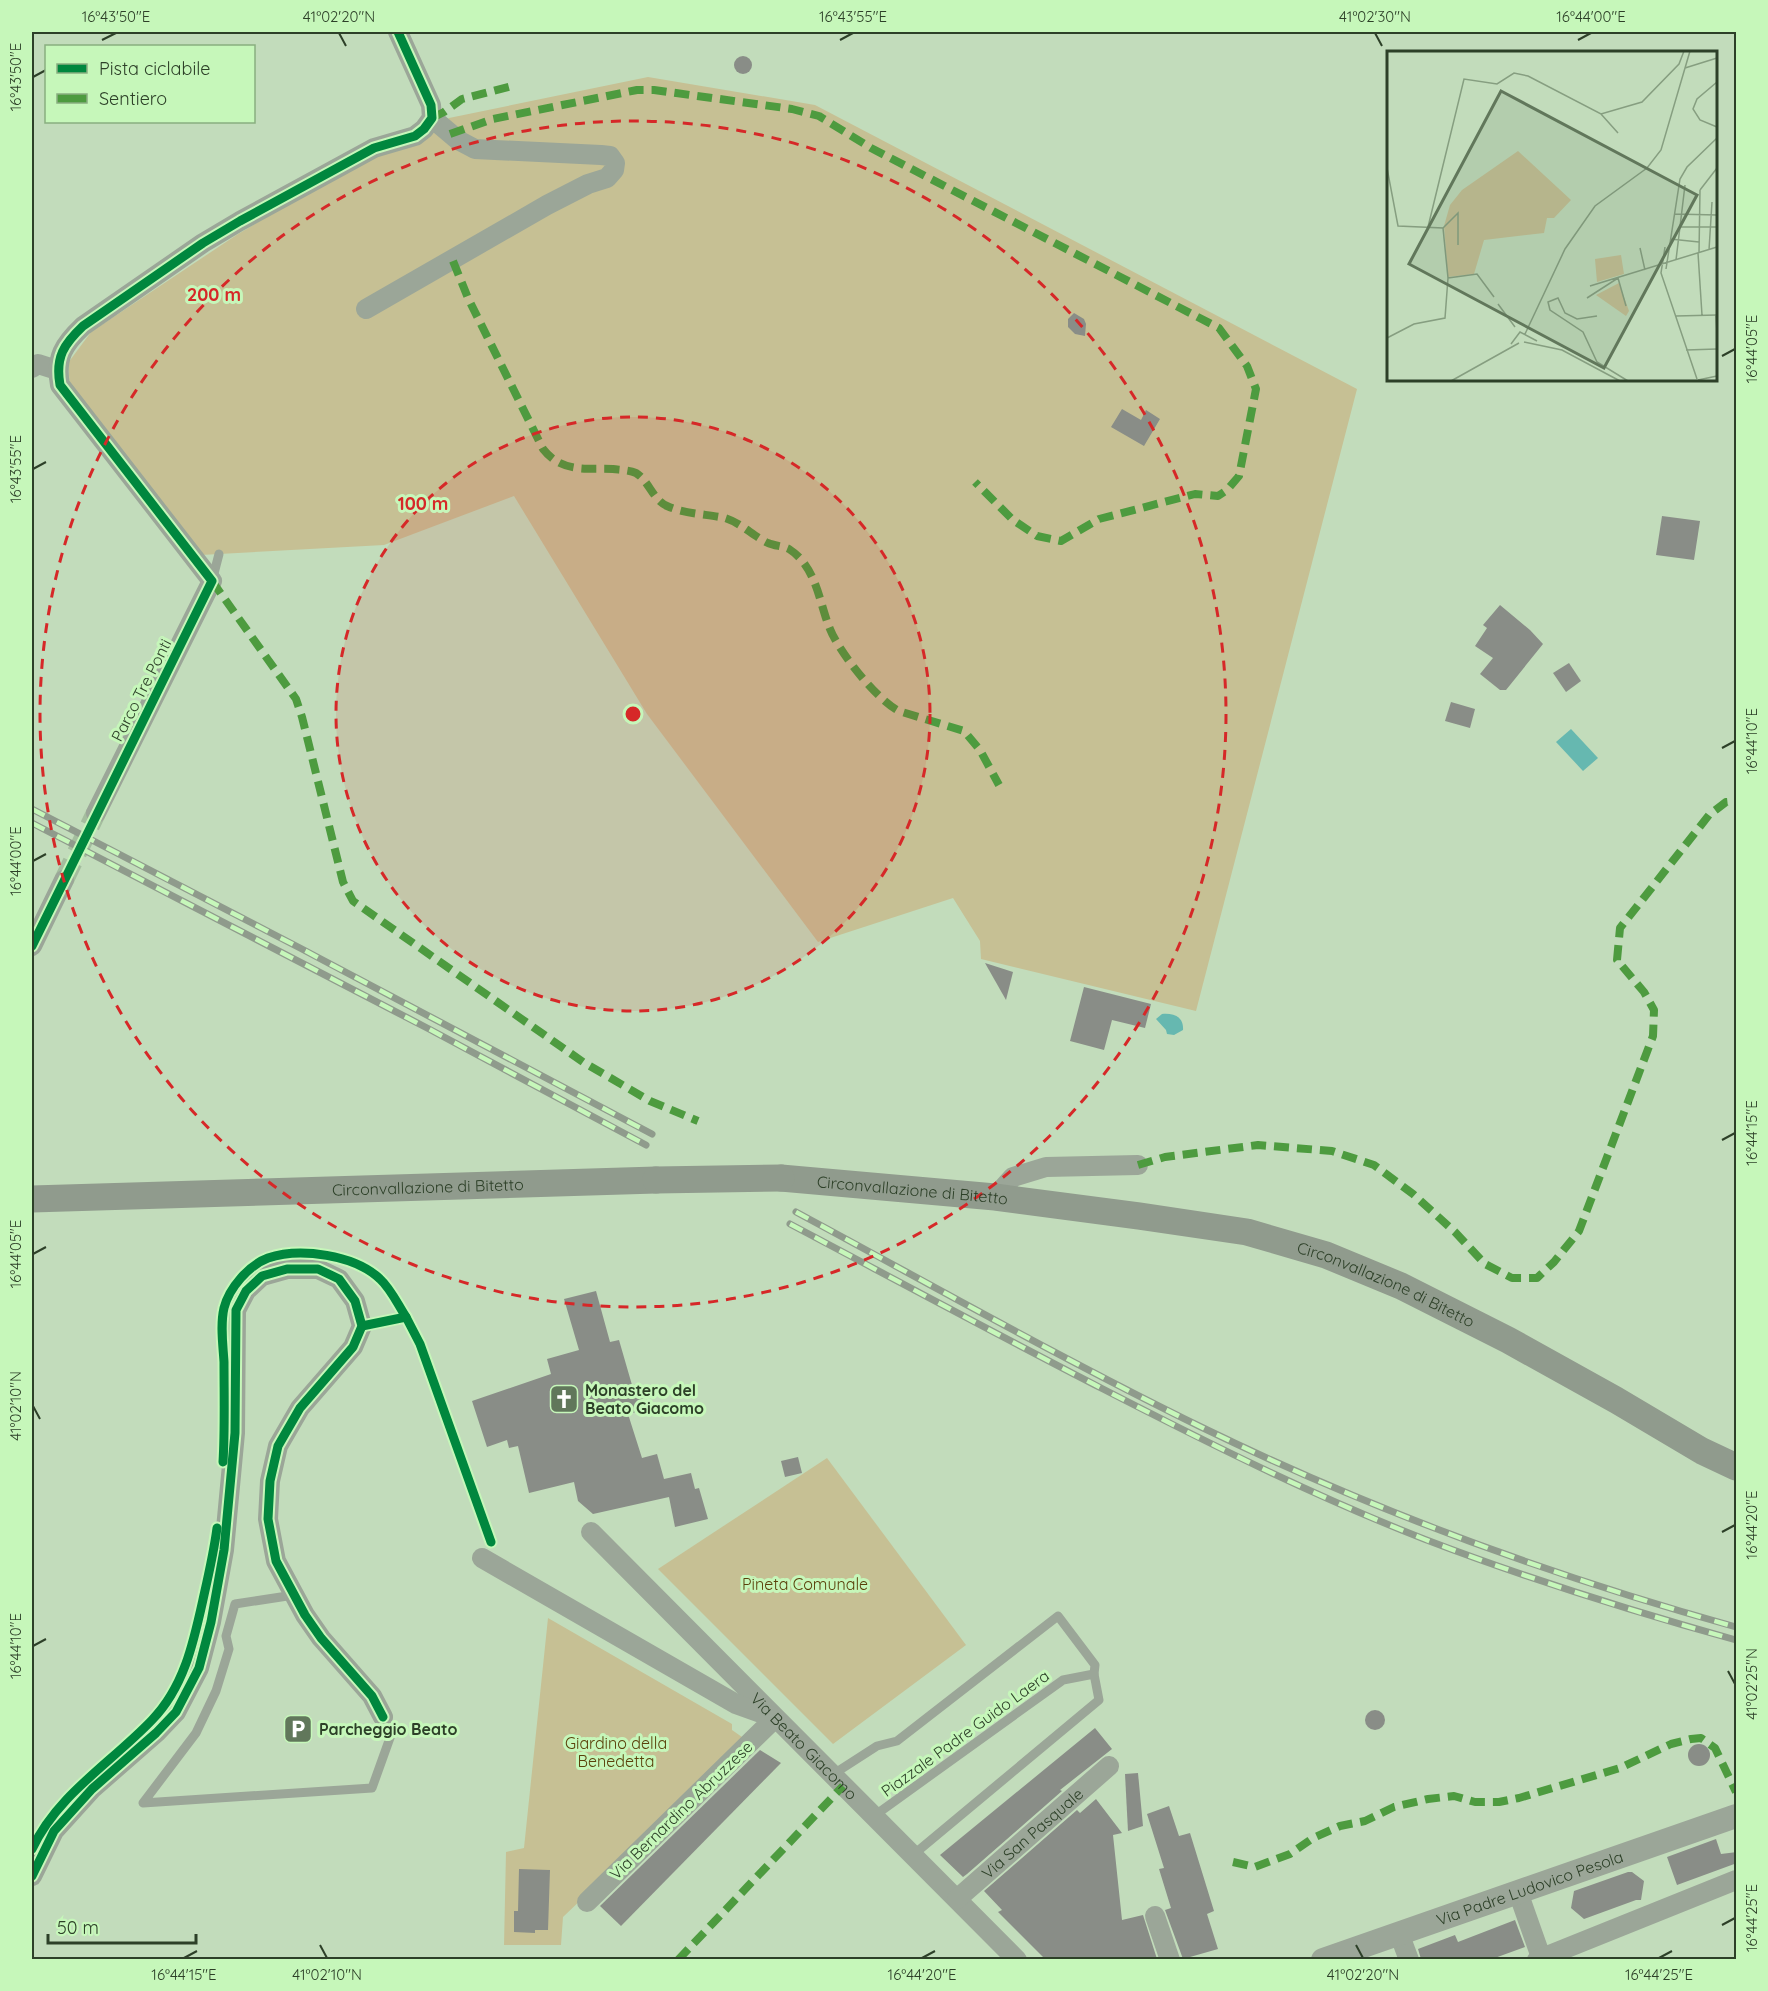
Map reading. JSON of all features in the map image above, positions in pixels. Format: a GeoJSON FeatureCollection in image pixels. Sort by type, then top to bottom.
{"type":"FeatureCollection","features":[{"type":"Feature","properties":{"kind":"main road","name":"Circonvallazione di Bitetto"},"geometry":{"type":"LineString","coordinates":[[32,1199],[781,1178],[995,1197],[1247,1232],[1326,1256],[1401,1286],[1508,1340],[1702,1451],[1737,1467]]}},
{"type":"Feature","properties":{"kind":"street"},"geometry":{"type":"LineString","coordinates":[[212,580],[60,385],[57,370],[61,354],[69,340],[83,326],[203,243],[335,168],[374,148],[415,136],[424,129],[432,118],[431,105],[398,32]]}},
{"type":"Feature","properties":{"kind":"street"},"geometry":{"type":"LineString","coordinates":[[366,309],[547,205],[588,184],[607,178],[614,170],[615,163],[610,156],[475,149],[458,140],[432,118]]}},
{"type":"Feature","properties":{"kind":"street"},"geometry":{"type":"LineString","coordinates":[[32,368],[38,364],[57,370]]}},
{"type":"Feature","properties":{"kind":"street","name":"Parco Tre Ponti"},"geometry":{"type":"LineString","coordinates":[[96,813],[212,580]]}},
{"type":"Feature","properties":{"kind":"street"},"geometry":{"type":"LineString","coordinates":[[32,946],[64,880]]}},
{"type":"Feature","properties":{"kind":"street"},"geometry":{"type":"LineString","coordinates":[[995,1197],[1013,1177],[1047,1167],[1138,1165]]}},
{"type":"Feature","properties":{"kind":"street"},"geometry":{"type":"LineString","coordinates":[[32,1876],[54,1831],[92,1789],[156,1733],[176,1712],[199,1668],[211,1622],[224,1550],[235,1432],[236,1310],[246,1291],[262,1276],[287,1269],[318,1269],[339,1279],[355,1301],[362,1326],[353,1347],[300,1408],[278,1446],[270,1481],[268,1519],[276,1561],[305,1615],[321,1638],[372,1696],[383,1717]]}},
{"type":"Feature","properties":{"kind":"street","name":"Via Beato Giacomo"},"geometry":{"type":"LineString","coordinates":[[591,1532],[957,1899],[1002,1951],[1017,1959]]}},
{"type":"Feature","properties":{"kind":"street"},"geometry":{"type":"LineString","coordinates":[[482,1558],[736,1704],[775,1718]]}},
{"type":"Feature","properties":{"kind":"street","name":"Via Bernardino Abruzzese"},"geometry":{"type":"LineString","coordinates":[[587,1902],[775,1718]]}},
{"type":"Feature","properties":{"kind":"street","name":"Via San Pasquale"},"geometry":{"type":"LineString","coordinates":[[957,1899],[1109,1766]]}},
{"type":"Feature","properties":{"kind":"street","name":"Via Padre Ludovico Pesola"},"geometry":{"type":"LineString","coordinates":[[1323,1959],[1737,1816]]}},
{"type":"Feature","properties":{"kind":"street"},"geometry":{"type":"LineString","coordinates":[[1518,1892],[1540,1959],[1737,1880]]}},
{"type":"Feature","properties":{"kind":"street"},"geometry":{"type":"LineString","coordinates":[[1155,1916],[1170,1959]]}},
{"type":"Feature","properties":{"kind":"street"},"geometry":{"type":"LineString","coordinates":[[1399,1933],[1410,1959]]}},
{"type":"Feature","properties":{"kind":"lane"},"geometry":{"type":"LineString","coordinates":[[212,580],[219,554]]}},
{"type":"Feature","properties":{"kind":"lane"},"geometry":{"type":"LineString","coordinates":[[294,1595],[235,1604],[226,1636],[229,1649],[216,1691],[196,1732],[143,1803],[372,1788],[391,1735],[383,1717]]}},
{"type":"Feature","properties":{"kind":"lane"},"geometry":{"type":"LineString","coordinates":[[832,1775],[877,1746],[897,1741],[1058,1616],[1095,1665],[1094,1674],[1099,1700],[913,1855]]}},
{"type":"Feature","properties":{"kind":"lane","name":"Piazzale Padre Guido Laera"},"geometry":{"type":"LineString","coordinates":[[874,1816],[1063,1680],[1094,1674]]}},
{"type":"Feature","properties":{"kind":"green space"},"geometry":{"type":"Polygon","coordinates":[[[648,77],[815,105],[1357,389],[1196,1011],[981,959],[980,941],[953,898],[818,942],[647,714],[514,496],[384,545],[201,555],[70,387],[68,363],[91,332],[238,234],[369,157],[425,140],[449,118],[648,77]]]}},
{"type":"Feature","properties":{"kind":"green space","name":"Pineta Comunale"},"geometry":{"type":"Polygon","coordinates":[[[827,1458],[966,1645],[833,1744],[658,1569],[827,1458]]]}},
{"type":"Feature","properties":{"kind":"green space","name":"Giardino della Benedetta"},"geometry":{"type":"Polygon","coordinates":[[[548,1618],[732,1724],[732,1730],[742,1737],[742,1746],[563,1917],[561,1945],[504,1945],[506,1852],[524,1848],[548,1618]]]}},
{"type":"Feature","properties":{"kind":"water"},"geometry":{"type":"Polygon","coordinates":[[[1571,729],[1598,758],[1583,771],[1556,742],[1571,729]]]}},
{"type":"Feature","properties":{"kind":"water"},"geometry":{"type":"Polygon","coordinates":[[[1162,1014],[1177,1016],[1182,1021],[1183,1030],[1174,1035],[1167,1034],[1156,1019],[1162,1014]]]}},
{"type":"Feature","properties":{"kind":"building"},"geometry":{"type":"Polygon","coordinates":[[[743,56],[749,59],[752,65],[749,71],[743,74],[737,71],[734,65],[737,59],[743,56]]]}},
{"type":"Feature","properties":{"kind":"building"},"geometry":{"type":"Polygon","coordinates":[[[1074,313],[1084,319],[1085,336],[1075,334],[1068,327],[1068,319],[1074,313]]]}},
{"type":"Feature","properties":{"kind":"building"},"geometry":{"type":"Polygon","coordinates":[[[1122,409],[1141,420],[1146,410],[1160,419],[1144,446],[1111,427],[1122,409]]]}},
{"type":"Feature","properties":{"kind":"building"},"geometry":{"type":"Polygon","coordinates":[[[1662,516],[1700,521],[1694,560],[1656,555],[1662,516]]]}},
{"type":"Feature","properties":{"kind":"building"},"geometry":{"type":"Polygon","coordinates":[[[1500,605],[1543,644],[1506,690],[1500,690],[1480,674],[1493,658],[1475,646],[1487,628],[1483,625],[1500,605]]]}},
{"type":"Feature","properties":{"kind":"building"},"geometry":{"type":"Polygon","coordinates":[[[1569,663],[1581,681],[1566,692],[1553,673],[1569,663]]]}},
{"type":"Feature","properties":{"kind":"building"},"geometry":{"type":"Polygon","coordinates":[[[1451,702],[1475,709],[1470,728],[1445,721],[1451,702]]]}},
{"type":"Feature","properties":{"kind":"building"},"geometry":{"type":"Polygon","coordinates":[[[985,963],[1013,972],[1006,1000],[985,963]]]}},
{"type":"Feature","properties":{"kind":"building"},"geometry":{"type":"Polygon","coordinates":[[[1084,987],[1151,1004],[1145,1028],[1112,1020],[1104,1050],[1070,1041],[1084,987]]]}},
{"type":"Feature","properties":{"kind":"building","name":"Monastero del Beato Giacomo"},"geometry":{"type":"Polygon","coordinates":[[[596,1291],[610,1342],[619,1340],[632,1385],[639,1384],[645,1410],[628,1414],[642,1458],[657,1454],[664,1479],[691,1473],[695,1489],[699,1488],[708,1519],[675,1527],[669,1497],[593,1514],[578,1501],[574,1482],[529,1493],[518,1446],[509,1448],[507,1440],[487,1447],[472,1401],[551,1374],[547,1359],[579,1350],[564,1299],[596,1291]]]}},
{"type":"Feature","properties":{"kind":"building"},"geometry":{"type":"Polygon","coordinates":[[[798,1457],[802,1473],[785,1477],[781,1461],[798,1457]]]}},
{"type":"Feature","properties":{"kind":"building"},"geometry":{"type":"Polygon","coordinates":[[[1375,1710],[1382,1713],[1385,1720],[1382,1727],[1375,1730],[1368,1727],[1365,1720],[1368,1713],[1375,1710]]]}},
{"type":"Feature","properties":{"kind":"building"},"geometry":{"type":"Polygon","coordinates":[[[1095,1728],[1112,1749],[1060,1790],[1062,1791],[967,1874],[963,1877],[940,1855],[1095,1728]]]}},
{"type":"Feature","properties":{"kind":"building"},"geometry":{"type":"Polygon","coordinates":[[[1699,1744],[1709,1751],[1710,1755],[1703,1765],[1699,1766],[1689,1759],[1688,1755],[1695,1745],[1699,1744]]]}},
{"type":"Feature","properties":{"kind":"building"},"geometry":{"type":"Polygon","coordinates":[[[760,1750],[781,1763],[621,1926],[600,1906],[760,1750]]]}},
{"type":"Feature","properties":{"kind":"building"},"geometry":{"type":"Polygon","coordinates":[[[1138,1773],[1143,1826],[1128,1831],[1125,1774],[1138,1773]]]}},
{"type":"Feature","properties":{"kind":"building"},"geometry":{"type":"Polygon","coordinates":[[[1096,1799],[1122,1833],[1113,1835],[1122,1920],[1143,1915],[1157,1959],[1045,1959],[998,1912],[1002,1910],[984,1891],[1077,1810],[1080,1813],[1096,1799]]]}},
{"type":"Feature","properties":{"kind":"building"},"geometry":{"type":"Polygon","coordinates":[[[1169,1806],[1179,1836],[1190,1833],[1214,1911],[1207,1914],[1218,1949],[1183,1959],[1165,1910],[1171,1908],[1159,1869],[1164,1868],[1147,1814],[1169,1806]]]}},
{"type":"Feature","properties":{"kind":"building"},"geometry":{"type":"Polygon","coordinates":[[[1716,1839],[1721,1854],[1737,1852],[1737,1863],[1677,1885],[1667,1857],[1716,1839]]]}},
{"type":"Feature","properties":{"kind":"building"},"geometry":{"type":"Polygon","coordinates":[[[519,1869],[550,1870],[548,1930],[535,1930],[535,1933],[514,1932],[514,1911],[518,1911],[519,1869]]]}},
{"type":"Feature","properties":{"kind":"building"},"geometry":{"type":"Polygon","coordinates":[[[1632,1872],[1644,1881],[1641,1900],[1584,1919],[1571,1908],[1574,1891],[1632,1872]]]}},
{"type":"Feature","properties":{"kind":"building"},"geometry":{"type":"Polygon","coordinates":[[[1515,1920],[1525,1947],[1492,1959],[1421,1959],[1418,1949],[1455,1935],[1458,1942],[1515,1920]]]}},
{"type":"Feature","properties":{"kind":"tunnel"},"geometry":{"type":"LineString","coordinates":[[64,880],[96,813]]}},
{"type":"Feature","properties":{"kind":"railway"},"geometry":{"type":"LineString","coordinates":[[32,809],[652,1134]]}},
{"type":"Feature","properties":{"kind":"railway"},"geometry":{"type":"LineString","coordinates":[[32,823],[429,1029],[646,1145]]}},
{"type":"Feature","properties":{"kind":"railway"},"geometry":{"type":"LineString","coordinates":[[796,1212],[1148,1401],[1264,1457],[1463,1539],[1599,1586],[1736,1627]]}},
{"type":"Feature","properties":{"kind":"railway"},"geometry":{"type":"LineString","coordinates":[[790,1224],[1142,1409],[1342,1505],[1424,1539],[1501,1567],[1618,1606],[1736,1640]]}},
{"type":"Feature","properties":{"kind":"marked path"},"geometry":{"type":"LineString","coordinates":[[432,118],[462,99],[512,86]]}},
{"type":"Feature","properties":{"kind":"marked path"},"geometry":{"type":"LineString","coordinates":[[450,134],[493,119],[637,90],[654,90],[792,109],[819,116],[871,148],[1219,328],[1247,366],[1256,389],[1239,476],[1227,490],[1218,496],[1195,494],[1099,519],[1061,541],[1037,536],[1013,520],[975,482]]}},
{"type":"Feature","properties":{"kind":"marked path"},"geometry":{"type":"LineString","coordinates":[[453,261],[468,298],[543,449],[550,457],[575,468],[613,469],[636,473],[667,506],[725,518],[768,543],[789,549],[806,565],[816,586],[830,629],[841,650],[870,686],[880,697],[899,711],[964,731],[980,750],[999,785]]}},
{"type":"Feature","properties":{"kind":"marked path"},"geometry":{"type":"LineString","coordinates":[[212,581],[296,699],[343,882],[353,901],[583,1062],[650,1101],[698,1121]]}},
{"type":"Feature","properties":{"kind":"marked path"},"geometry":{"type":"LineString","coordinates":[[1138,1165],[1165,1157],[1258,1145],[1332,1151],[1374,1165],[1413,1194],[1455,1232],[1485,1264],[1512,1278],[1537,1278],[1554,1262],[1579,1231],[1653,1036],[1654,1010],[1644,992],[1617,960],[1620,928],[1709,815],[1726,802],[1736,801]]}},
{"type":"Feature","properties":{"kind":"marked path"},"geometry":{"type":"LineString","coordinates":[[1233,1862],[1255,1867],[1290,1854],[1313,1838],[1340,1826],[1365,1821],[1394,1807],[1428,1799],[1454,1796],[1475,1802],[1499,1802],[1519,1798],[1620,1768],[1671,1744],[1691,1739],[1701,1738],[1715,1748],[1736,1792]]}},
{"type":"Feature","properties":{"kind":"marked path"},"geometry":{"type":"LineString","coordinates":[[678,1960],[843,1786]]}},
{"type":"Feature","properties":{"kind":"cycle path"},"geometry":{"type":"LineString","coordinates":[[32,946],[212,581],[60,385],[59,366],[62,352],[83,326],[203,243],[374,148],[415,136],[424,129],[432,118],[431,105],[398,32]]}},
{"type":"Feature","properties":{"kind":"cycle path"},"geometry":{"type":"LineString","coordinates":[[223,1462],[222,1328],[224,1308],[235,1285],[254,1266],[268,1258],[295,1253],[327,1255],[342,1259],[356,1264],[380,1279],[406,1317]]}},
{"type":"Feature","properties":{"kind":"cycle path"},"geometry":{"type":"LineString","coordinates":[[32,1876],[54,1831],[92,1789],[156,1733],[176,1712],[199,1668],[211,1622],[224,1550],[235,1433],[236,1310],[246,1291],[262,1276],[287,1269],[318,1269],[339,1279],[355,1301],[362,1326],[353,1347],[300,1408],[278,1446],[270,1481],[268,1519],[276,1561],[305,1615],[321,1638],[372,1696],[383,1717]]}},
{"type":"Feature","properties":{"kind":"cycle path"},"geometry":{"type":"LineString","coordinates":[[362,1326],[406,1317],[420,1344],[491,1542]]}},
{"type":"Feature","properties":{"kind":"cycle path"},"geometry":{"type":"LineString","coordinates":[[32,1849],[43,1829],[71,1795],[152,1720],[173,1692],[192,1645],[210,1570],[217,1528]]}},
{"type":"Feature","properties":{"kind":"place","name":"Monastero del Beato Giacomo"},"geometry":{"type":"Point","coordinates":[564,1399]}},
{"type":"Feature","properties":{"kind":"place","name":"Parcheggio Beato"},"geometry":{"type":"Point","coordinates":[298,1729]}}]}
